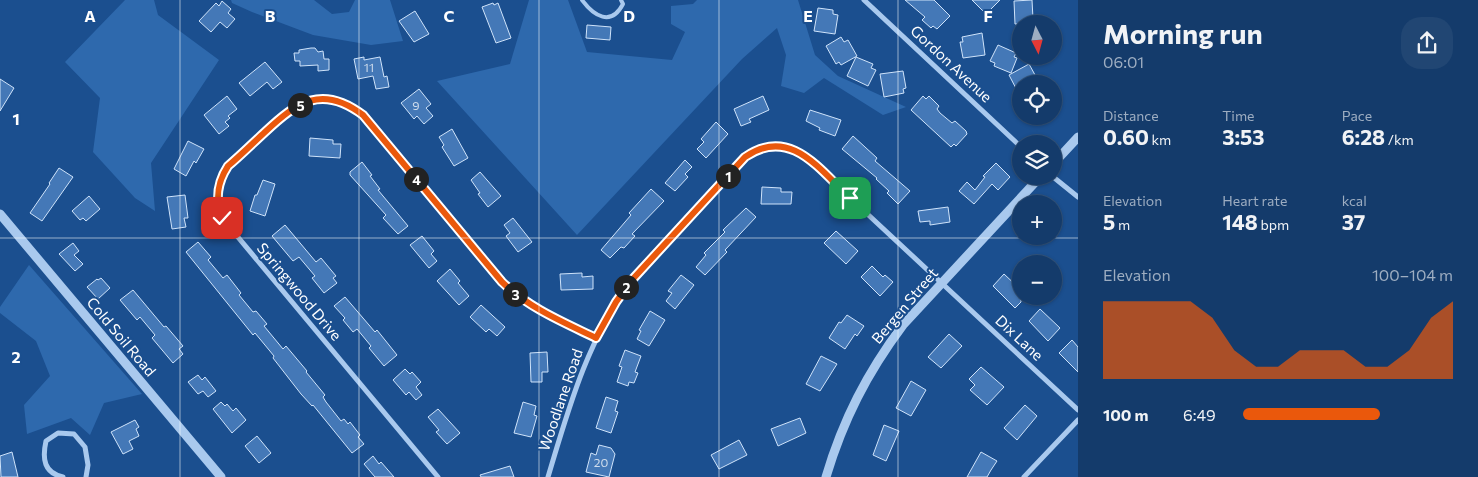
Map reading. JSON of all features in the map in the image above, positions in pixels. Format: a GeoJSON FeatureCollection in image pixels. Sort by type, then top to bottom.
{"type":"FeatureCollection","features":[{"type":"Feature","properties":{"kind":"street","name":"Gordon Avenue"},"geometry":{"type":"LineString","coordinates":[[864,0],[1012,139]]}},
{"type":"Feature","properties":{"kind":"street","name":"Springwood Drive"},"geometry":{"type":"LineString","coordinates":[[438,477],[222,218],[217,198],[218,186],[222,175],[228,166],[284,114],[307,102],[330,100],[341,102],[363,115],[508,288],[529,304],[596,338]]}},
{"type":"Feature","properties":{"kind":"street"},"geometry":{"type":"LineString","coordinates":[[1062,154],[1078,137]]}},
{"type":"Feature","properties":{"kind":"street","name":"Woodlane Road"},"geometry":{"type":"LineString","coordinates":[[548,477],[583,367],[596,338],[616,302],[631,281],[739,165],[755,151],[775,146],[785,146],[804,155],[942,283]]}},
{"type":"Feature","properties":{"kind":"street"},"geometry":{"type":"LineString","coordinates":[[1062,184],[1078,197]]}},
{"type":"Feature","properties":{"kind":"street","name":"Bergen Street"},"geometry":{"type":"LineString","coordinates":[[826,477],[839,435],[866,378],[886,348],[903,325],[1033,185]]}},
{"type":"Feature","properties":{"kind":"street","name":"Cold Soil Road"},"geometry":{"type":"LineString","coordinates":[[0,214],[220,477]]}},
{"type":"Feature","properties":{"kind":"street","name":"Dix Lane"},"geometry":{"type":"LineString","coordinates":[[942,283],[1078,410]]}},
{"type":"Feature","properties":{"kind":"street"},"geometry":{"type":"LineString","coordinates":[[1024,477],[1078,420]]}},
{"type":"Feature","properties":{"kind":"street"},"geometry":{"type":"LineString","coordinates":[[63,477],[54,475],[48,469],[44,454],[46,442],[58,433],[74,434],[85,447],[88,465],[86,477]]}},
{"type":"Feature","properties":{"kind":"lane"},"geometry":{"type":"LineString","coordinates":[[582,0],[590,11],[600,17],[610,17],[619,12],[623,4],[622,0]]}},
{"type":"Feature","properties":{"kind":"shaded area"},"geometry":{"type":"Polygon","coordinates":[[[125,0],[154,0],[158,15],[219,60],[151,163],[155,211],[135,198],[93,152],[100,98],[65,62],[125,0]]]}},
{"type":"Feature","properties":{"kind":"shaded area"},"geometry":{"type":"Polygon","coordinates":[[[231,0],[314,0],[332,14],[349,12],[355,0],[390,0],[403,41],[371,45],[313,35],[252,12],[232,3],[231,0]]]}},
{"type":"Feature","properties":{"kind":"shaded area"},"geometry":{"type":"Polygon","coordinates":[[[529,0],[568,0],[587,52],[672,60],[685,32],[671,24],[671,6],[693,4],[697,0],[798,0],[815,55],[838,76],[906,107],[883,115],[824,78],[804,93],[781,86],[786,55],[777,28],[742,59],[577,235],[437,81],[510,64],[529,0]]]}},
{"type":"Feature","properties":{"kind":"shaded area"},"geometry":{"type":"Polygon","coordinates":[[[29,265],[142,394],[104,403],[90,435],[71,418],[27,434],[24,405],[50,376],[36,341],[0,313],[0,307],[29,265]]]}},
{"type":"Feature","properties":{"kind":"building"},"geometry":{"type":"Polygon","coordinates":[[[905,0],[934,0],[950,16],[937,29],[933,26],[931,28],[922,20],[925,17],[905,0]]]}},
{"type":"Feature","properties":{"kind":"building"},"geometry":{"type":"Polygon","coordinates":[[[972,0],[1000,0],[986,14],[972,0]]]}},
{"type":"Feature","properties":{"kind":"building"},"geometry":{"type":"Polygon","coordinates":[[[1032,0],[1033,15],[1015,15],[1014,1],[1032,0]]]}},
{"type":"Feature","properties":{"kind":"building"},"geometry":{"type":"Polygon","coordinates":[[[222,1],[231,9],[228,13],[235,19],[227,28],[220,22],[211,32],[199,21],[216,3],[219,6],[222,1]]]}},
{"type":"Feature","properties":{"kind":"building"},"geometry":{"type":"Polygon","coordinates":[[[493,3],[494,5],[498,3],[511,38],[496,43],[482,7],[493,3]]]}},
{"type":"Feature","properties":{"kind":"building"},"geometry":{"type":"Polygon","coordinates":[[[818,8],[833,10],[833,14],[838,15],[835,34],[814,31],[818,8]]]}},
{"type":"Feature","properties":{"kind":"building"},"geometry":{"type":"Polygon","coordinates":[[[415,11],[429,34],[414,42],[399,21],[415,11]]]}},
{"type":"Feature","properties":{"kind":"building"},"geometry":{"type":"Polygon","coordinates":[[[587,25],[611,27],[610,40],[586,38],[587,25]]]}},
{"type":"Feature","properties":{"kind":"building"},"geometry":{"type":"Polygon","coordinates":[[[982,33],[985,55],[963,58],[960,42],[963,42],[962,37],[982,33]]]}},
{"type":"Feature","properties":{"kind":"building"},"geometry":{"type":"Polygon","coordinates":[[[841,37],[844,42],[848,40],[857,56],[841,65],[839,62],[836,64],[826,46],[841,37]]]}},
{"type":"Feature","properties":{"kind":"building"},"geometry":{"type":"Polygon","coordinates":[[[998,45],[1012,51],[1012,65],[1014,65],[1011,73],[994,66],[995,63],[990,61],[998,45]]]}},
{"type":"Feature","properties":{"kind":"building"},"geometry":{"type":"Polygon","coordinates":[[[315,48],[318,52],[323,51],[324,59],[329,59],[329,70],[318,71],[318,65],[300,66],[300,61],[295,61],[294,53],[315,48]]]}},
{"type":"Feature","properties":{"kind":"building"},"geometry":{"type":"Polygon","coordinates":[[[364,57],[364,60],[380,57],[384,77],[387,76],[389,87],[376,89],[373,76],[358,79],[354,59],[364,57]]]}},
{"type":"Feature","properties":{"kind":"building"},"geometry":{"type":"Polygon","coordinates":[[[856,57],[873,64],[871,68],[876,70],[868,86],[847,76],[856,57]]]}},
{"type":"Feature","properties":{"kind":"building"},"geometry":{"type":"Polygon","coordinates":[[[265,62],[282,82],[273,89],[267,82],[250,96],[239,83],[265,62]]]}},
{"type":"Feature","properties":{"kind":"building"},"geometry":{"type":"Polygon","coordinates":[[[1030,65],[1035,75],[1012,75],[1012,81],[1009,75],[1030,65]]]}},
{"type":"Feature","properties":{"kind":"building"},"geometry":{"type":"Polygon","coordinates":[[[903,71],[906,88],[903,89],[904,93],[884,97],[880,74],[903,71]]]}},
{"type":"Feature","properties":{"kind":"building"},"geometry":{"type":"Polygon","coordinates":[[[0,79],[14,88],[0,111],[0,79]]]}},
{"type":"Feature","properties":{"kind":"building"},"geometry":{"type":"Polygon","coordinates":[[[419,89],[431,104],[426,108],[433,116],[424,124],[417,116],[414,119],[401,103],[419,89]]]}},
{"type":"Feature","properties":{"kind":"building"},"geometry":{"type":"Polygon","coordinates":[[[227,96],[237,109],[228,116],[230,118],[225,122],[229,126],[219,134],[204,115],[227,96]]]}},
{"type":"Feature","properties":{"kind":"building"},"geometry":{"type":"Polygon","coordinates":[[[763,96],[769,110],[749,119],[751,122],[741,126],[734,109],[763,96]]]}},
{"type":"Feature","properties":{"kind":"building"},"geometry":{"type":"Polygon","coordinates":[[[923,96],[926,99],[929,96],[939,106],[937,109],[940,113],[952,123],[955,121],[966,131],[967,134],[956,146],[954,144],[951,147],[911,110],[923,96]]]}},
{"type":"Feature","properties":{"kind":"building"},"geometry":{"type":"Polygon","coordinates":[[[810,110],[841,120],[835,136],[819,130],[820,128],[806,121],[810,110]]]}},
{"type":"Feature","properties":{"kind":"building"},"geometry":{"type":"Polygon","coordinates":[[[716,122],[728,134],[706,158],[697,149],[704,142],[701,139],[716,122]]]}},
{"type":"Feature","properties":{"kind":"building"},"geometry":{"type":"Polygon","coordinates":[[[452,129],[468,158],[454,166],[442,147],[444,145],[439,137],[452,129]]]}},
{"type":"Feature","properties":{"kind":"building"},"geometry":{"type":"Polygon","coordinates":[[[853,136],[877,158],[875,161],[910,191],[898,204],[887,193],[889,191],[877,178],[842,149],[853,136]]]}},
{"type":"Feature","properties":{"kind":"building"},"geometry":{"type":"Polygon","coordinates":[[[310,138],[333,140],[333,144],[341,144],[340,158],[309,156],[310,138]]]}},
{"type":"Feature","properties":{"kind":"building"},"geometry":{"type":"Polygon","coordinates":[[[188,141],[204,149],[196,163],[194,161],[186,176],[174,169],[188,141]]]}},
{"type":"Feature","properties":{"kind":"building"},"geometry":{"type":"Polygon","coordinates":[[[685,160],[692,167],[685,174],[688,177],[675,191],[665,183],[685,160]]]}},
{"type":"Feature","properties":{"kind":"building"},"geometry":{"type":"Polygon","coordinates":[[[362,162],[380,189],[378,190],[408,226],[398,234],[383,218],[386,215],[350,175],[350,172],[362,162]]]}},
{"type":"Feature","properties":{"kind":"building"},"geometry":{"type":"Polygon","coordinates":[[[996,163],[1010,177],[998,190],[992,184],[974,204],[959,191],[967,182],[975,190],[985,177],[983,176],[996,163]]]}},
{"type":"Feature","properties":{"kind":"building"},"geometry":{"type":"Polygon","coordinates":[[[59,168],[73,177],[42,221],[30,213],[59,168]]]}},
{"type":"Feature","properties":{"kind":"building"},"geometry":{"type":"Polygon","coordinates":[[[480,172],[501,196],[488,207],[478,194],[480,193],[471,180],[480,172]]]}},
{"type":"Feature","properties":{"kind":"building"},"geometry":{"type":"Polygon","coordinates":[[[263,180],[275,184],[265,216],[250,211],[255,195],[257,195],[263,180]]]}},
{"type":"Feature","properties":{"kind":"building"},"geometry":{"type":"Polygon","coordinates":[[[762,187],[781,188],[781,192],[792,192],[791,204],[761,204],[762,187]]]}},
{"type":"Feature","properties":{"kind":"building"},"geometry":{"type":"Polygon","coordinates":[[[651,189],[664,201],[632,234],[635,236],[624,248],[621,247],[610,258],[601,250],[631,215],[629,213],[651,189]]]}},
{"type":"Feature","properties":{"kind":"building"},"geometry":{"type":"Polygon","coordinates":[[[185,195],[188,218],[184,218],[186,227],[172,229],[167,197],[185,195]]]}},
{"type":"Feature","properties":{"kind":"building"},"geometry":{"type":"Polygon","coordinates":[[[89,196],[100,209],[86,221],[83,218],[80,220],[72,211],[89,196]]]}},
{"type":"Feature","properties":{"kind":"building"},"geometry":{"type":"Polygon","coordinates":[[[948,207],[950,222],[930,225],[930,221],[920,222],[918,211],[948,207]]]}},
{"type":"Feature","properties":{"kind":"building"},"geometry":{"type":"Polygon","coordinates":[[[746,208],[756,217],[705,275],[696,267],[706,255],[704,253],[725,232],[723,230],[746,208]]]}},
{"type":"Feature","properties":{"kind":"building"},"geometry":{"type":"Polygon","coordinates":[[[513,218],[532,242],[518,252],[506,236],[510,233],[504,225],[513,218]]]}},
{"type":"Feature","properties":{"kind":"building"},"geometry":{"type":"Polygon","coordinates":[[[285,225],[316,262],[321,258],[336,276],[333,278],[337,283],[324,293],[312,278],[315,276],[299,257],[293,261],[272,236],[285,225]]]}},
{"type":"Feature","properties":{"kind":"building"},"geometry":{"type":"Polygon","coordinates":[[[836,231],[858,251],[846,264],[824,243],[836,231]]]}},
{"type":"Feature","properties":{"kind":"building"},"geometry":{"type":"Polygon","coordinates":[[[422,236],[434,251],[431,254],[437,261],[429,268],[410,245],[422,236]]]}},
{"type":"Feature","properties":{"kind":"building"},"geometry":{"type":"Polygon","coordinates":[[[198,242],[211,257],[208,260],[223,278],[227,275],[241,293],[239,295],[253,312],[256,311],[267,324],[264,326],[283,349],[286,346],[307,371],[325,395],[323,397],[326,402],[341,421],[344,419],[348,424],[350,422],[364,444],[352,453],[313,405],[301,394],[273,358],[274,356],[255,333],[253,335],[186,252],[198,242]]]}},
{"type":"Feature","properties":{"kind":"building"},"geometry":{"type":"Polygon","coordinates":[[[73,243],[79,251],[74,255],[83,264],[75,271],[59,254],[73,243]]]}},
{"type":"Feature","properties":{"kind":"building"},"geometry":{"type":"Polygon","coordinates":[[[872,266],[883,277],[885,275],[893,282],[880,296],[861,277],[872,266]]]}},
{"type":"Feature","properties":{"kind":"building"},"geometry":{"type":"Polygon","coordinates":[[[450,269],[460,281],[458,283],[469,296],[459,305],[437,281],[450,269]]]}},
{"type":"Feature","properties":{"kind":"building"},"geometry":{"type":"Polygon","coordinates":[[[582,273],[582,277],[593,276],[593,289],[561,290],[560,274],[582,273]]]}},
{"type":"Feature","properties":{"kind":"building"},"geometry":{"type":"Polygon","coordinates":[[[1004,274],[1012,282],[1012,305],[993,286],[1004,274]]]}},
{"type":"Feature","properties":{"kind":"building"},"geometry":{"type":"Polygon","coordinates":[[[681,275],[694,285],[675,309],[666,301],[672,293],[668,291],[681,275]]]}},
{"type":"Feature","properties":{"kind":"building"},"geometry":{"type":"Polygon","coordinates":[[[101,278],[110,288],[98,299],[87,287],[101,278]]]}},
{"type":"Feature","properties":{"kind":"building"},"geometry":{"type":"Polygon","coordinates":[[[133,290],[164,327],[166,326],[183,346],[179,349],[183,354],[173,363],[152,338],[155,335],[140,317],[137,320],[120,300],[133,290]]]}},
{"type":"Feature","properties":{"kind":"building"},"geometry":{"type":"Polygon","coordinates":[[[345,297],[375,332],[377,330],[397,355],[384,366],[369,348],[371,346],[357,329],[353,332],[343,320],[345,318],[334,306],[345,297]]]}},
{"type":"Feature","properties":{"kind":"building"},"geometry":{"type":"Polygon","coordinates":[[[481,305],[505,327],[497,336],[489,329],[486,332],[470,317],[481,305]]]}},
{"type":"Feature","properties":{"kind":"building"},"geometry":{"type":"Polygon","coordinates":[[[1040,309],[1060,328],[1048,341],[1029,321],[1040,309]]]}},
{"type":"Feature","properties":{"kind":"building"},"geometry":{"type":"Polygon","coordinates":[[[650,311],[665,320],[649,346],[637,339],[641,331],[639,330],[650,311]]]}},
{"type":"Feature","properties":{"kind":"building"},"geometry":{"type":"Polygon","coordinates":[[[847,315],[864,326],[857,336],[855,334],[845,349],[829,338],[839,322],[841,323],[847,315]]]}},
{"type":"Feature","properties":{"kind":"building"},"geometry":{"type":"Polygon","coordinates":[[[949,334],[962,346],[941,368],[928,357],[949,334]]]}},
{"type":"Feature","properties":{"kind":"building"},"geometry":{"type":"Polygon","coordinates":[[[1072,340],[1078,347],[1078,372],[1059,353],[1072,340]]]}},
{"type":"Feature","properties":{"kind":"building"},"geometry":{"type":"Polygon","coordinates":[[[625,350],[641,356],[635,372],[638,373],[634,383],[629,382],[628,386],[617,382],[622,367],[619,366],[625,350]]]}},
{"type":"Feature","properties":{"kind":"building"},"geometry":{"type":"Polygon","coordinates":[[[547,352],[548,372],[542,372],[542,382],[531,382],[530,353],[547,352]]]}},
{"type":"Feature","properties":{"kind":"building"},"geometry":{"type":"Polygon","coordinates":[[[821,356],[837,364],[820,391],[806,384],[821,356]]]}},
{"type":"Feature","properties":{"kind":"building"},"geometry":{"type":"Polygon","coordinates":[[[981,367],[1004,387],[987,405],[970,390],[975,385],[969,379],[981,367]]]}},
{"type":"Feature","properties":{"kind":"building"},"geometry":{"type":"Polygon","coordinates":[[[405,369],[410,374],[412,372],[421,382],[416,387],[422,395],[416,400],[409,392],[406,395],[393,380],[405,369]]]}},
{"type":"Feature","properties":{"kind":"building"},"geometry":{"type":"Polygon","coordinates":[[[198,375],[202,380],[205,377],[216,391],[208,397],[203,391],[198,394],[188,382],[198,375]]]}},
{"type":"Feature","properties":{"kind":"building"},"geometry":{"type":"Polygon","coordinates":[[[911,381],[926,390],[911,416],[896,408],[911,381]]]}},
{"type":"Feature","properties":{"kind":"building"},"geometry":{"type":"Polygon","coordinates":[[[606,397],[618,401],[615,411],[618,412],[611,433],[596,428],[606,397]]]}},
{"type":"Feature","properties":{"kind":"building"},"geometry":{"type":"Polygon","coordinates":[[[221,402],[225,406],[227,404],[233,411],[236,408],[246,420],[232,433],[213,409],[221,402]]]}},
{"type":"Feature","properties":{"kind":"building"},"geometry":{"type":"Polygon","coordinates":[[[523,402],[536,406],[534,415],[537,416],[531,437],[514,433],[523,402]]]}},
{"type":"Feature","properties":{"kind":"building"},"geometry":{"type":"Polygon","coordinates":[[[1025,405],[1037,416],[1017,440],[1004,428],[1025,405]]]}},
{"type":"Feature","properties":{"kind":"building"},"geometry":{"type":"Polygon","coordinates":[[[438,409],[460,433],[447,444],[436,432],[439,430],[428,417],[438,409]]]}},
{"type":"Feature","properties":{"kind":"building"},"geometry":{"type":"Polygon","coordinates":[[[800,418],[806,433],[778,446],[771,429],[800,418]]]}},
{"type":"Feature","properties":{"kind":"building"},"geometry":{"type":"Polygon","coordinates":[[[135,420],[139,427],[136,429],[139,436],[129,441],[133,449],[123,454],[111,432],[135,420]]]}},
{"type":"Feature","properties":{"kind":"building"},"geometry":{"type":"Polygon","coordinates":[[[884,425],[899,431],[886,461],[873,455],[884,425]]]}},
{"type":"Feature","properties":{"kind":"building"},"geometry":{"type":"Polygon","coordinates":[[[257,436],[271,453],[259,463],[245,446],[257,436]]]}},
{"type":"Feature","properties":{"kind":"building"},"geometry":{"type":"Polygon","coordinates":[[[739,440],[747,455],[719,469],[711,455],[739,440]]]}},
{"type":"Feature","properties":{"kind":"building"},"geometry":{"type":"Polygon","coordinates":[[[599,445],[611,448],[615,454],[609,477],[586,472],[591,453],[596,455],[599,445]]]}},
{"type":"Feature","properties":{"kind":"building"},"geometry":{"type":"Polygon","coordinates":[[[12,452],[18,477],[1,477],[0,456],[12,452]]]}},
{"type":"Feature","properties":{"kind":"building"},"geometry":{"type":"Polygon","coordinates":[[[981,452],[997,461],[987,477],[967,477],[981,452]]]}},
{"type":"Feature","properties":{"kind":"building"},"geometry":{"type":"Polygon","coordinates":[[[373,456],[394,477],[375,477],[364,464],[373,456]]]}},
{"type":"Feature","properties":{"kind":"building"},"geometry":{"type":"Polygon","coordinates":[[[510,466],[514,477],[481,477],[480,475],[510,466]]]}},
{"type":"Feature","properties":{"kind":"route"},"geometry":{"type":"LineString","coordinates":[[222,218],[218,208],[218,186],[228,166],[284,114],[295,107],[318,100],[341,102],[363,115],[514,294],[529,304],[596,338],[602,324],[631,281],[745,157],[755,151],[764,147],[775,146],[785,146],[795,150],[804,155],[850,198]]}}]}
